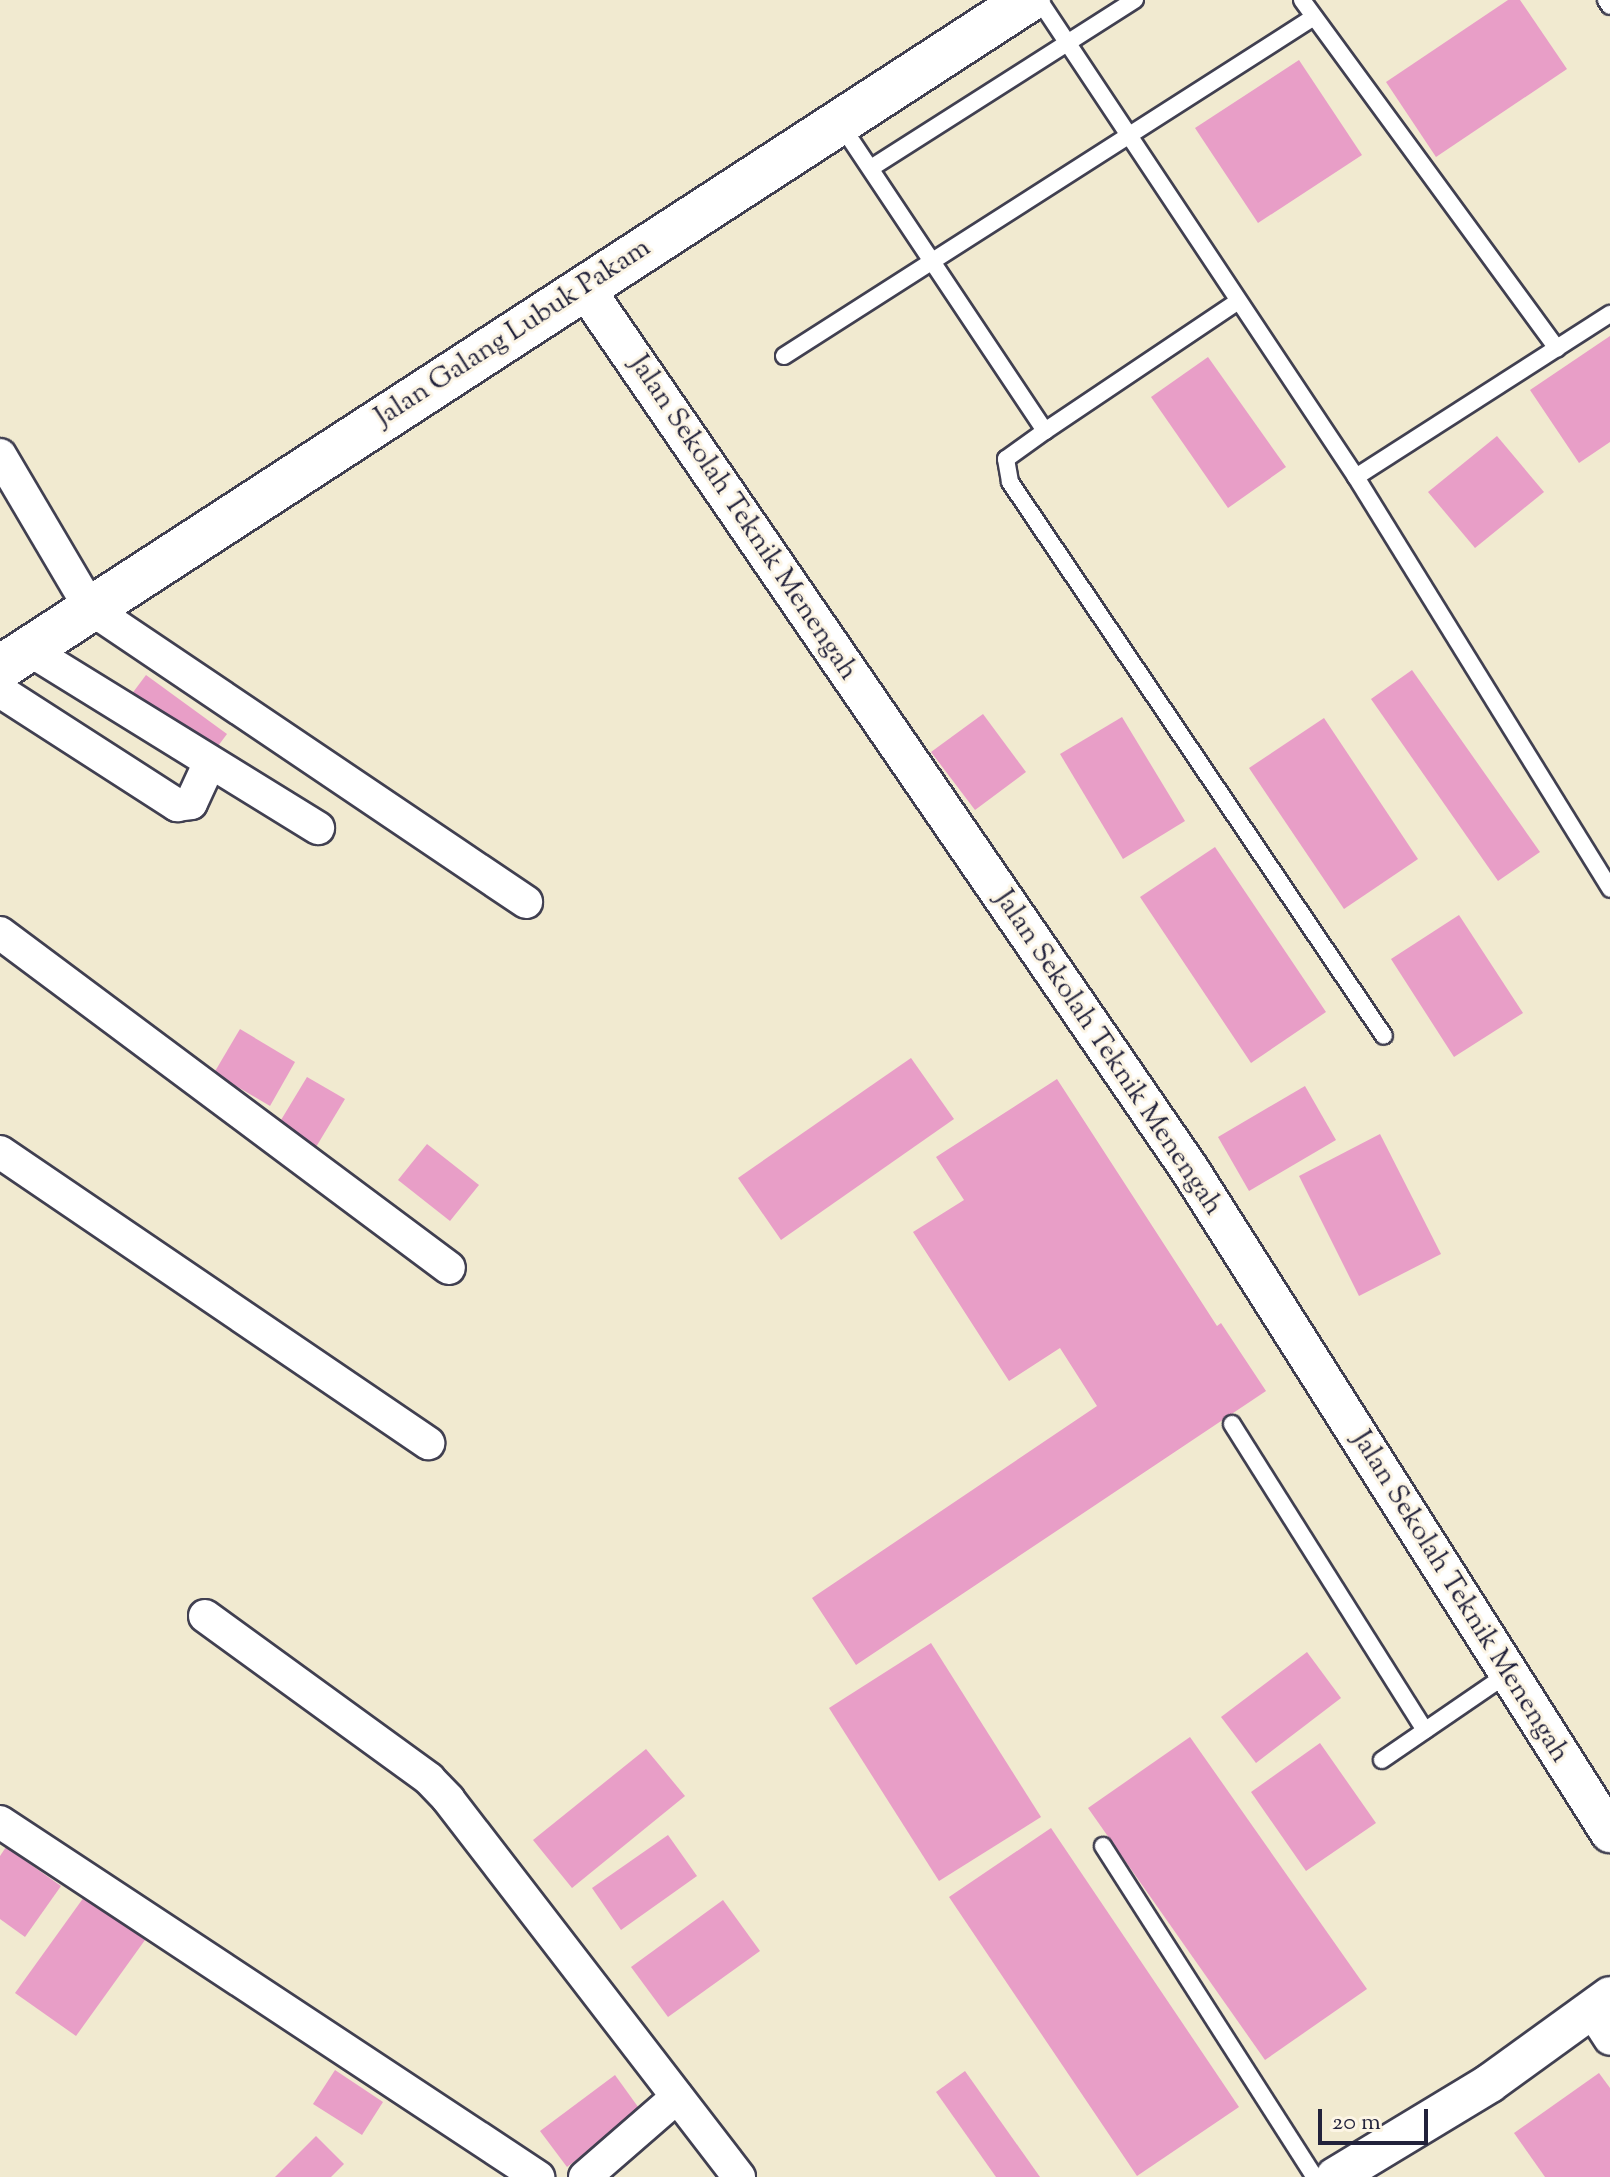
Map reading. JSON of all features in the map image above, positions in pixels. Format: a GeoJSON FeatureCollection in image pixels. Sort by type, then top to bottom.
{"type":"FeatureCollection","features":[{"type":"Feature","properties":{"kind":"main road","name":"Jalan Galang Lubuk Pakam"},"geometry":{"type":"LineString","coordinates":[[14,658],[1028,0]]}},
{"type":"Feature","properties":{"kind":"street","name":"Jalan Sekolah Teknik Menengah"},"geometry":{"type":"LineString","coordinates":[[584,287],[1190,1170],[1610,1833]]}},
{"type":"Feature","properties":{"kind":"street"},"geometry":{"type":"LineString","coordinates":[[0,455],[90,608],[526,902]]}},
{"type":"Feature","properties":{"kind":"street"},"geometry":{"type":"LineString","coordinates":[[14,658],[209,764],[318,828]]}},
{"type":"Feature","properties":{"kind":"street"},"geometry":{"type":"LineString","coordinates":[[0,691],[177,805],[191,803],[209,764]]}},
{"type":"Feature","properties":{"kind":"street"},"geometry":{"type":"LineString","coordinates":[[0,933],[449,1268]]}},
{"type":"Feature","properties":{"kind":"street"},"geometry":{"type":"LineString","coordinates":[[0,1152],[428,1443]]}},
{"type":"Feature","properties":{"kind":"street"},"geometry":{"type":"LineString","coordinates":[[205,1616],[429,1779],[739,2177]]}},
{"type":"Feature","properties":{"kind":"street"},"geometry":{"type":"LineString","coordinates":[[0,1822],[538,2177]]}},
{"type":"Feature","properties":{"kind":"street"},"geometry":{"type":"LineString","coordinates":[[1335,2177],[1604,2015]]}},
{"type":"Feature","properties":{"kind":"street"},"geometry":{"type":"LineString","coordinates":[[585,2177],[677,2097]]}},
{"type":"Feature","properties":{"kind":"lane"},"geometry":{"type":"LineString","coordinates":[[1039,0],[1356,477],[1610,889]]}},
{"type":"Feature","properties":{"kind":"lane"},"geometry":{"type":"LineString","coordinates":[[871,168],[1135,0]]}},
{"type":"Feature","properties":{"kind":"lane"},"geometry":{"type":"LineString","coordinates":[[1302,0],[1557,349]]}},
{"type":"Feature","properties":{"kind":"lane"},"geometry":{"type":"LineString","coordinates":[[1606,0],[1610,6]]}},
{"type":"Feature","properties":{"kind":"lane"},"geometry":{"type":"LineString","coordinates":[[784,356],[1128,133],[1314,17]]}},
{"type":"Feature","properties":{"kind":"lane"},"geometry":{"type":"LineString","coordinates":[[839,122],[1045,431]]}},
{"type":"Feature","properties":{"kind":"lane"},"geometry":{"type":"LineString","coordinates":[[1237,302],[1006,459],[1010,482],[1384,1036]]}},
{"type":"Feature","properties":{"kind":"lane"},"geometry":{"type":"LineString","coordinates":[[1356,477],[1610,314]]}},
{"type":"Feature","properties":{"kind":"lane"},"geometry":{"type":"LineString","coordinates":[[1232,1424],[1425,1730]]}},
{"type":"Feature","properties":{"kind":"lane"},"geometry":{"type":"LineString","coordinates":[[1382,1760],[1509,1673]]}},
{"type":"Feature","properties":{"kind":"lane"},"geometry":{"type":"LineString","coordinates":[[1103,1846],[1315,2177]]}},
{"type":"Feature","properties":{"kind":"building"},"geometry":{"type":"Polygon","coordinates":[[[1508,0],[1520,0],[1567,69],[1436,157],[1386,82],[1508,0]]]}},
{"type":"Feature","properties":{"kind":"building"},"geometry":{"type":"Polygon","coordinates":[[[1299,60],[1362,155],[1258,223],[1195,128],[1299,60]]]}},
{"type":"Feature","properties":{"kind":"building"},"geometry":{"type":"Polygon","coordinates":[[[1610,336],[1610,442],[1579,463],[1530,390],[1610,336]]]}},
{"type":"Feature","properties":{"kind":"building"},"geometry":{"type":"Polygon","coordinates":[[[1208,357],[1286,467],[1228,508],[1151,397],[1208,357]]]}},
{"type":"Feature","properties":{"kind":"building"},"geometry":{"type":"Polygon","coordinates":[[[1497,436],[1544,492],[1475,548],[1428,492],[1497,436]]]}},
{"type":"Feature","properties":{"kind":"building"},"geometry":{"type":"Polygon","coordinates":[[[1412,670],[1540,852],[1498,881],[1371,699],[1412,670]]]}},
{"type":"Feature","properties":{"kind":"building"},"geometry":{"type":"Polygon","coordinates":[[[146,675],[227,734],[206,762],[125,703],[146,675]]]}},
{"type":"Feature","properties":{"kind":"building"},"geometry":{"type":"Polygon","coordinates":[[[983,714],[1026,772],[975,810],[931,752],[983,714]]]}},
{"type":"Feature","properties":{"kind":"building"},"geometry":{"type":"Polygon","coordinates":[[[1122,717],[1185,821],[1123,859],[1060,754],[1122,717]]]}},
{"type":"Feature","properties":{"kind":"building"},"geometry":{"type":"Polygon","coordinates":[[[1324,718],[1418,859],[1344,909],[1249,768],[1324,718]]]}},
{"type":"Feature","properties":{"kind":"building"},"geometry":{"type":"Polygon","coordinates":[[[1215,847],[1326,1012],[1251,1063],[1140,897],[1215,847]]]}},
{"type":"Feature","properties":{"kind":"building"},"geometry":{"type":"Polygon","coordinates":[[[1459,915],[1523,1013],[1454,1057],[1391,959],[1459,915]]]}},
{"type":"Feature","properties":{"kind":"building"},"geometry":{"type":"Polygon","coordinates":[[[240,1029],[295,1062],[270,1106],[214,1073],[240,1029]]]}},
{"type":"Feature","properties":{"kind":"building"},"geometry":{"type":"Polygon","coordinates":[[[911,1058],[954,1119],[781,1240],[738,1178],[911,1058]]]}},
{"type":"Feature","properties":{"kind":"building"},"geometry":{"type":"Polygon","coordinates":[[[307,1077],[345,1099],[316,1147],[278,1125],[307,1077]]]}},
{"type":"Feature","properties":{"kind":"building"},"geometry":{"type":"Polygon","coordinates":[[[1057,1079],[1217,1326],[1221,1323],[1266,1391],[856,1665],[812,1598],[1097,1406],[1060,1348],[1009,1381],[913,1232],[964,1200],[936,1157],[1057,1079]]]}},
{"type":"Feature","properties":{"kind":"building"},"geometry":{"type":"Polygon","coordinates":[[[1305,1086],[1336,1140],[1249,1191],[1218,1137],[1305,1086]]]}},
{"type":"Feature","properties":{"kind":"building"},"geometry":{"type":"Polygon","coordinates":[[[1380,1134],[1441,1254],[1359,1296],[1299,1176],[1380,1134]]]}},
{"type":"Feature","properties":{"kind":"building"},"geometry":{"type":"Polygon","coordinates":[[[427,1144],[479,1185],[450,1221],[398,1180],[427,1144]]]}},
{"type":"Feature","properties":{"kind":"building"},"geometry":{"type":"Polygon","coordinates":[[[931,1643],[1041,1817],[939,1881],[829,1708],[931,1643]]]}},
{"type":"Feature","properties":{"kind":"building"},"geometry":{"type":"Polygon","coordinates":[[[1307,1652],[1341,1698],[1256,1763],[1221,1717],[1307,1652]]]}},
{"type":"Feature","properties":{"kind":"building"},"geometry":{"type":"Polygon","coordinates":[[[1190,1737],[1367,1989],[1265,2060],[1088,1808],[1190,1737]]]}},
{"type":"Feature","properties":{"kind":"building"},"geometry":{"type":"Polygon","coordinates":[[[1320,1743],[1376,1823],[1306,1871],[1251,1792],[1320,1743]]]}},
{"type":"Feature","properties":{"kind":"building"},"geometry":{"type":"Polygon","coordinates":[[[646,1749],[685,1796],[572,1888],[533,1840],[646,1749]]]}},
{"type":"Feature","properties":{"kind":"building"},"geometry":{"type":"Polygon","coordinates":[[[1051,1828],[1239,2107],[1137,2176],[949,1897],[1051,1828]]]}},
{"type":"Feature","properties":{"kind":"building"},"geometry":{"type":"Polygon","coordinates":[[[668,1835],[697,1876],[621,1930],[592,1888],[668,1835]]]}},
{"type":"Feature","properties":{"kind":"building"},"geometry":{"type":"Polygon","coordinates":[[[6,1847],[61,1886],[25,1937],[0,1919],[0,1856],[6,1847]]]}},
{"type":"Feature","properties":{"kind":"building"},"geometry":{"type":"Polygon","coordinates":[[[84,1897],[145,1940],[76,2036],[15,1993],[84,1897]]]}},
{"type":"Feature","properties":{"kind":"building"},"geometry":{"type":"Polygon","coordinates":[[[723,1900],[760,1951],[668,2017],[631,1967],[723,1900]]]}},
{"type":"Feature","properties":{"kind":"building"},"geometry":{"type":"Polygon","coordinates":[[[335,2070],[383,2102],[362,2135],[313,2104],[335,2070]]]}},
{"type":"Feature","properties":{"kind":"building"},"geometry":{"type":"Polygon","coordinates":[[[965,2071],[1040,2177],[996,2177],[936,2092],[965,2071]]]}},
{"type":"Feature","properties":{"kind":"building"},"geometry":{"type":"Polygon","coordinates":[[[1599,2073],[1610,2088],[1610,2177],[1545,2177],[1514,2133],[1599,2073]]]}},
{"type":"Feature","properties":{"kind":"building"},"geometry":{"type":"Polygon","coordinates":[[[615,2075],[641,2111],[567,2167],[540,2131],[615,2075]]]}},
{"type":"Feature","properties":{"kind":"building"},"geometry":{"type":"Polygon","coordinates":[[[316,2136],[344,2164],[331,2177],[275,2177],[316,2136]]]}}]}
